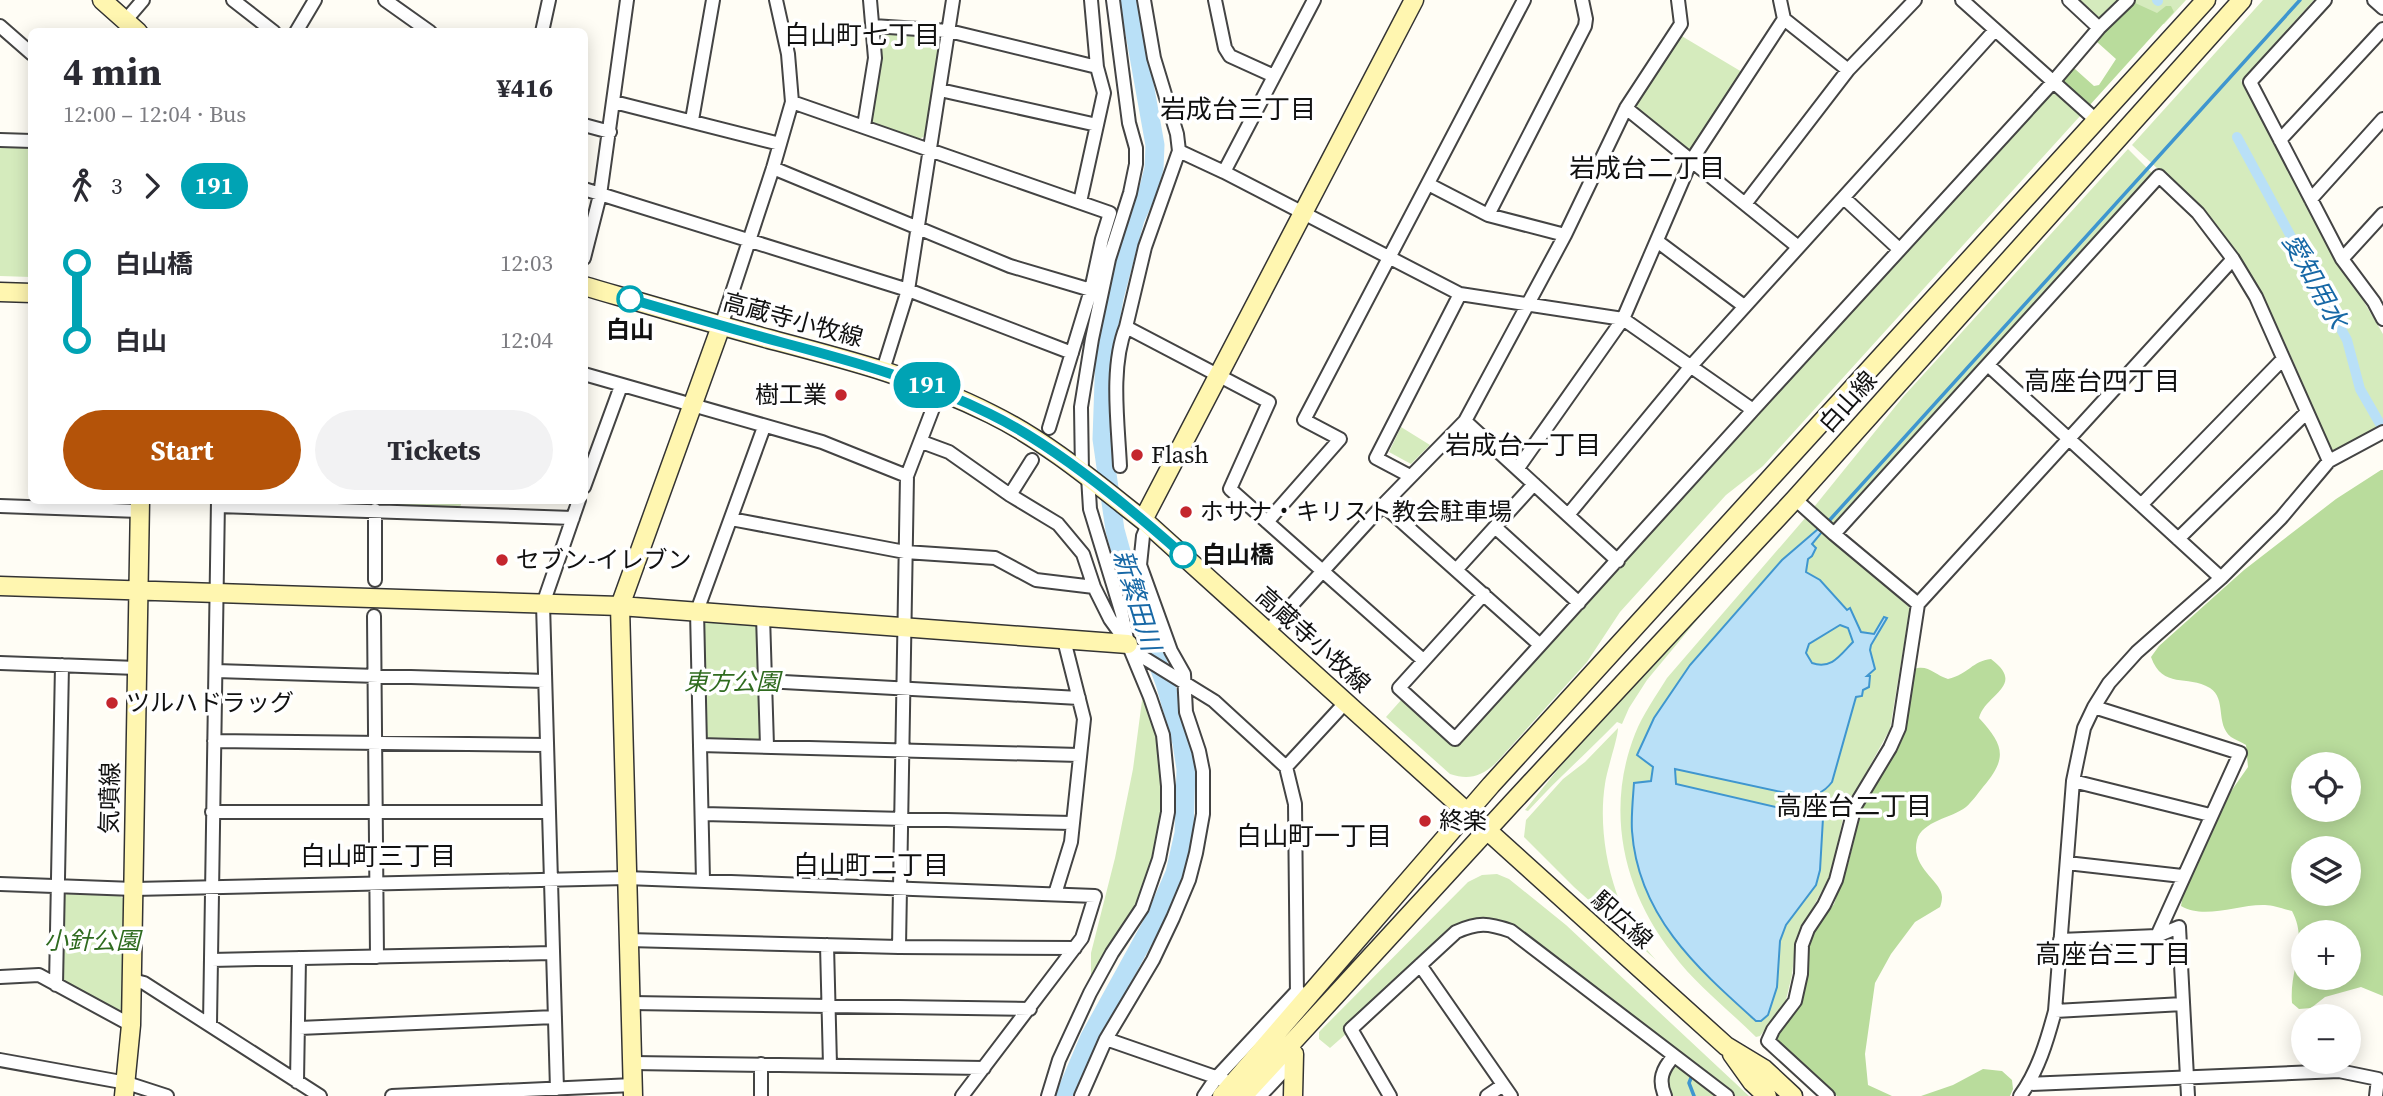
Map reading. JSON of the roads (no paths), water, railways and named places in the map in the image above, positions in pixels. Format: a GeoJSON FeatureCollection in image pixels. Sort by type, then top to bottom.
{"type":"FeatureCollection","features":[{"type":"Feature","properties":{"kind":"street"},"geometry":{"type":"LineString","coordinates":[[102,0],[131,26],[142,0]]}},
{"type":"Feature","properties":{"kind":"street"},"geometry":{"type":"LineString","coordinates":[[233,0],[269,28]]}},
{"type":"Feature","properties":{"kind":"street"},"geometry":{"type":"LineString","coordinates":[[298,28],[314,0]]}},
{"type":"Feature","properties":{"kind":"street"},"geometry":{"type":"LineString","coordinates":[[385,0],[405,5],[426,28]]}},
{"type":"Feature","properties":{"kind":"street"},"geometry":{"type":"LineString","coordinates":[[543,28],[549,0]]}},
{"type":"Feature","properties":{"kind":"street"},"geometry":{"type":"LineString","coordinates":[[588,242],[600,195],[627,0]]}},
{"type":"Feature","properties":{"kind":"street"},"geometry":{"type":"LineString","coordinates":[[692,120],[712,0]]}},
{"type":"Feature","properties":{"kind":"street"},"geometry":{"type":"LineString","coordinates":[[392,1096],[557,1089],[633,1091],[620,606],[721,326],[792,102],[788,54],[776,0]]}},
{"type":"Feature","properties":{"kind":"street"},"geometry":{"type":"LineString","coordinates":[[864,126],[875,58],[870,0]]}},
{"type":"Feature","properties":{"kind":"street"},"geometry":{"type":"LineString","coordinates":[[883,370],[908,290],[953,0]]}},
{"type":"Feature","properties":{"kind":"street"},"geometry":{"type":"LineString","coordinates":[[1080,202],[1104,93],[1097,67],[1091,0]]}},
{"type":"Feature","properties":{"kind":"street"},"geometry":{"type":"LineString","coordinates":[[1048,1096],[1059,1060],[1090,993],[1112,953],[1142,908],[1156,871],[1168,812],[1163,735],[1090,509],[1085,475],[1081,407],[1092,339],[1106,273],[1136,164],[1136,148],[1129,123],[1113,0]]}},
{"type":"Feature","properties":{"kind":"street"},"geometry":{"type":"LineString","coordinates":[[1120,466],[1116,394],[1122,339],[1145,247],[1180,151],[1154,58],[1144,0]]}},
{"type":"Feature","properties":{"kind":"street"},"geometry":{"type":"LineString","coordinates":[[1215,0],[1225,48],[1230,56],[1274,76]]}},
{"type":"Feature","properties":{"kind":"street"},"geometry":{"type":"LineString","coordinates":[[1224,172],[1314,0]]}},
{"type":"Feature","properties":{"kind":"street"},"geometry":{"type":"LineString","coordinates":[[1081,1096],[1106,1039],[1153,960],[1173,918],[1189,880],[1203,814],[1203,771],[1186,712],[1180,681],[1181,666],[1171,651],[1140,565],[1145,522],[1218,375],[1414,0]]}},
{"type":"Feature","properties":{"kind":"street"},"geometry":{"type":"LineString","coordinates":[[1267,522],[1340,439],[1304,420],[1524,0]]}},
{"type":"Feature","properties":{"kind":"street"},"geometry":{"type":"LineString","coordinates":[[1488,215],[1585,26],[1582,0]]}},
{"type":"Feature","properties":{"kind":"street"},"geometry":{"type":"LineString","coordinates":[[1268,631],[1410,476],[1465,421],[1565,234],[1626,108],[1681,24],[1678,0]]}},
{"type":"Feature","properties":{"kind":"street"},"geometry":{"type":"LineString","coordinates":[[1780,0],[1784,19],[1848,70]]}},
{"type":"Feature","properties":{"kind":"street"},"geometry":{"type":"LineString","coordinates":[[1745,204],[1848,70],[1914,0]]}},
{"type":"Feature","properties":{"kind":"street"},"geometry":{"type":"LineString","coordinates":[[1962,0],[2096,120]]}},
{"type":"Feature","properties":{"kind":"street"},"geometry":{"type":"LineString","coordinates":[[2068,0],[2099,28]]}},
{"type":"Feature","properties":{"kind":"street"},"geometry":{"type":"LineString","coordinates":[[1484,594],[1399,688],[1455,739],[2053,82],[2099,28],[2128,0]]}},
{"type":"Feature","properties":{"kind":"street","name":"白山線"},"geometry":{"type":"LineString","coordinates":[[1467,814],[2206,0]]}},
{"type":"Feature","properties":{"kind":"street","name":"白山線"},"geometry":{"type":"LineString","coordinates":[[1486,831],[1795,499],[2242,0]]}},
{"type":"Feature","properties":{"kind":"street"},"geometry":{"type":"LineString","coordinates":[[2325,0],[2250,82],[2342,259],[2379,300],[2383,319]]}},
{"type":"Feature","properties":{"kind":"street"},"geometry":{"type":"LineString","coordinates":[[2374,0],[2383,8]]}},
{"type":"Feature","properties":{"kind":"street"},"geometry":{"type":"LineString","coordinates":[[1518,468],[1623,319],[1691,161],[1784,19]]}},
{"type":"Feature","properties":{"kind":"street"},"geometry":{"type":"LineString","coordinates":[[0,26],[28,50]]}},
{"type":"Feature","properties":{"kind":"street"},"geometry":{"type":"LineString","coordinates":[[873,26],[949,30],[1097,67]]}},
{"type":"Feature","properties":{"kind":"street"},"geometry":{"type":"LineString","coordinates":[[2280,140],[2383,29]]}},
{"type":"Feature","properties":{"kind":"street"},"geometry":{"type":"LineString","coordinates":[[1568,514],[1691,366],[1995,30]]}},
{"type":"Feature","properties":{"kind":"street"},"geometry":{"type":"LineString","coordinates":[[940,90],[1097,125]]}},
{"type":"Feature","properties":{"kind":"street"},"geometry":{"type":"LineString","coordinates":[[614,102],[780,144]]}},
{"type":"Feature","properties":{"kind":"street"},"geometry":{"type":"LineString","coordinates":[[792,102],[1110,213],[1091,290],[1049,428]]}},
{"type":"Feature","properties":{"kind":"street"},"geometry":{"type":"LineString","coordinates":[[1626,108],[1797,246]]}},
{"type":"Feature","properties":{"kind":"street"},"geometry":{"type":"LineString","coordinates":[[2311,199],[2383,119]]}},
{"type":"Feature","properties":{"kind":"street"},"geometry":{"type":"LineString","coordinates":[[588,126],[610,132]]}},
{"type":"Feature","properties":{"kind":"street"},"geometry":{"type":"LineString","coordinates":[[0,140],[28,141]]}},
{"type":"Feature","properties":{"kind":"street"},"geometry":{"type":"LineString","coordinates":[[1180,151],[1460,295],[1623,319],[1753,410]]}},
{"type":"Feature","properties":{"kind":"street"},"geometry":{"type":"LineString","coordinates":[[773,168],[1010,266],[1091,290]]}},
{"type":"Feature","properties":{"kind":"street"},"geometry":{"type":"LineString","coordinates":[[1834,534],[2159,176],[2198,213],[2233,259],[2256,297],[2329,461]]}},
{"type":"Feature","properties":{"kind":"street"},"geometry":{"type":"LineString","coordinates":[[1428,184],[1488,215],[1565,234]]}},
{"type":"Feature","properties":{"kind":"street"},"geometry":{"type":"LineString","coordinates":[[588,191],[908,290],[1072,353]]}},
{"type":"Feature","properties":{"kind":"street"},"geometry":{"type":"LineString","coordinates":[[1844,198],[1899,249]]}},
{"type":"Feature","properties":{"kind":"street"},"geometry":{"type":"LineString","coordinates":[[2342,259],[2383,214]]}},
{"type":"Feature","properties":{"kind":"street"},"geometry":{"type":"LineString","coordinates":[[1657,241],[1744,306]]}},
{"type":"Feature","properties":{"kind":"street"},"geometry":{"type":"LineString","coordinates":[[1828,1096],[1768,1041],[1795,1001],[1801,974],[1802,944],[1836,880],[1855,806],[1899,728],[1918,604],[2233,259]]}},
{"type":"Feature","properties":{"kind":"street","name":"高蔵寺小牧線"},"geometry":{"type":"LineString","coordinates":[[588,287],[883,370],[940,390],[993,415],[1085,475],[1145,522],[1486,831]]}},
{"type":"Feature","properties":{"kind":"street"},"geometry":{"type":"LineString","coordinates":[[0,292],[28,293]]}},
{"type":"Feature","properties":{"kind":"street"},"geometry":{"type":"LineString","coordinates":[[1410,476],[1376,458],[1460,295]]}},
{"type":"Feature","properties":{"kind":"street"},"geometry":{"type":"LineString","coordinates":[[1126,327],[1269,402],[1230,489],[1423,660]]}},
{"type":"Feature","properties":{"kind":"street"},"geometry":{"type":"LineString","coordinates":[[2141,505],[2283,359]]}},
{"type":"Feature","properties":{"kind":"street"},"geometry":{"type":"LineString","coordinates":[[1988,365],[2221,578]]}},
{"type":"Feature","properties":{"kind":"street"},"geometry":{"type":"LineString","coordinates":[[588,375],[822,442],[907,476]]}},
{"type":"Feature","properties":{"kind":"street"},"geometry":{"type":"LineString","coordinates":[[590,456],[621,386]]}},
{"type":"Feature","properties":{"kind":"street"},"geometry":{"type":"LineString","coordinates":[[899,947],[907,476],[940,390]]}},
{"type":"Feature","properties":{"kind":"street"},"geometry":{"type":"LineString","coordinates":[[2178,539],[2307,411]]}},
{"type":"Feature","properties":{"kind":"street"},"geometry":{"type":"LineString","coordinates":[[1465,421],[1618,561]]}},
{"type":"Feature","properties":{"kind":"street"},"geometry":{"type":"LineString","coordinates":[[703,880],[697,611],[764,426]]}},
{"type":"Feature","properties":{"kind":"street"},"geometry":{"type":"LineString","coordinates":[[2020,1096],[2029,1084],[2046,1043],[2055,1011],[2073,781],[2081,738],[2094,707],[2109,683],[2137,652],[2221,578],[2281,518],[2329,461],[2383,432]]}},
{"type":"Feature","properties":{"kind":"street"},"geometry":{"type":"LineString","coordinates":[[922,442],[949,452],[1010,495],[1058,524],[1083,554],[1094,587],[1110,619],[1135,650],[1214,701],[1286,767],[1296,804],[1298,993],[1221,1084]]}},
{"type":"Feature","properties":{"kind":"street"},"geometry":{"type":"LineString","coordinates":[[1010,495],[1032,460]]}},
{"type":"Feature","properties":{"kind":"street"},"geometry":{"type":"LineString","coordinates":[[1455,570],[1534,484]]}},
{"type":"Feature","properties":{"kind":"street"},"geometry":{"type":"LineString","coordinates":[[1795,499],[1918,604]]}},
{"type":"Feature","properties":{"kind":"street"},"geometry":{"type":"LineString","coordinates":[[210,1024],[218,504]]}},
{"type":"Feature","properties":{"kind":"street"},"geometry":{"type":"LineString","coordinates":[[240,504],[374,510],[466,507],[573,518]]}},
{"type":"Feature","properties":{"kind":"street"},"geometry":{"type":"LineString","coordinates":[[557,1089],[543,604],[578,504]]}},
{"type":"Feature","properties":{"kind":"street"},"geometry":{"type":"LineString","coordinates":[[1383,505],[1541,645]]}},
{"type":"Feature","properties":{"kind":"street"},"geometry":{"type":"LineString","coordinates":[[0,506],[140,506]]}},
{"type":"Feature","properties":{"kind":"street","name":"気噴線"},"geometry":{"type":"LineString","coordinates":[[126,1089],[131,1025],[140,506]]}},
{"type":"Feature","properties":{"kind":"street"},"geometry":{"type":"LineString","coordinates":[[374,510],[375,580]]}},
{"type":"Feature","properties":{"kind":"street"},"geometry":{"type":"LineString","coordinates":[[731,519],[905,552],[995,558],[1036,580],[1094,587]]}},
{"type":"Feature","properties":{"kind":"street"},"geometry":{"type":"LineString","coordinates":[[1494,527],[1579,603]]}},
{"type":"Feature","properties":{"kind":"street"},"geometry":{"type":"LineString","coordinates":[[0,586],[620,606],[1064,640],[1135,650]]}},
{"type":"Feature","properties":{"kind":"street"},"geometry":{"type":"LineString","coordinates":[[374,616],[377,957]]}},
{"type":"Feature","properties":{"kind":"street"},"geometry":{"type":"LineString","coordinates":[[763,616],[767,746]]}},
{"type":"Feature","properties":{"kind":"street"},"geometry":{"type":"LineString","coordinates":[[1055,894],[1071,842],[1084,719],[1064,640]]}},
{"type":"Feature","properties":{"kind":"street"},"geometry":{"type":"LineString","coordinates":[[0,663],[137,668]]}},
{"type":"Feature","properties":{"kind":"street"},"geometry":{"type":"LineString","coordinates":[[56,985],[62,665]]}},
{"type":"Feature","properties":{"kind":"street"},"geometry":{"type":"LineString","coordinates":[[216,670],[545,681]]}},
{"type":"Feature","properties":{"kind":"street"},"geometry":{"type":"LineString","coordinates":[[765,681],[1079,698]]}},
{"type":"Feature","properties":{"kind":"street"},"geometry":{"type":"LineString","coordinates":[[1286,767],[1345,703]]}},
{"type":"Feature","properties":{"kind":"street"},"geometry":{"type":"LineString","coordinates":[[2094,707],[2241,753],[2182,876],[2157,936]]}},
{"type":"Feature","properties":{"kind":"street"},"geometry":{"type":"LineString","coordinates":[[215,741],[546,745]]}},
{"type":"Feature","properties":{"kind":"street"},"geometry":{"type":"LineString","coordinates":[[700,745],[1079,755]]}},
{"type":"Feature","properties":{"kind":"street"},"geometry":{"type":"LineString","coordinates":[[2073,781],[2210,816]]}},
{"type":"Feature","properties":{"kind":"street"},"geometry":{"type":"LineString","coordinates":[[212,812],[548,812]]}},
{"type":"Feature","properties":{"kind":"street"},"geometry":{"type":"LineString","coordinates":[[703,814],[1073,823]]}},
{"type":"Feature","properties":{"kind":"street"},"geometry":{"type":"LineString","coordinates":[[1204,1096],[1221,1084],[1467,814]]}},
{"type":"Feature","properties":{"kind":"street"},"geometry":{"type":"LineString","coordinates":[[1259,1095],[1486,831]]}},
{"type":"Feature","properties":{"kind":"street","name":"駅広線"},"geometry":{"type":"LineString","coordinates":[[1486,831],[1726,1046],[1764,1069],[1793,1096]]}},
{"type":"Feature","properties":{"kind":"street"},"geometry":{"type":"LineString","coordinates":[[2067,863],[2182,876]]}},
{"type":"Feature","properties":{"kind":"street"},"geometry":{"type":"LineString","coordinates":[[0,884],[134,889],[626,878],[1095,895],[1082,938],[962,1096]]}},
{"type":"Feature","properties":{"kind":"street"},"geometry":{"type":"LineString","coordinates":[[1390,1096],[1351,1029],[1455,932],[1473,924],[1493,925],[1511,931],[1727,1096]]}},
{"type":"Feature","properties":{"kind":"street"},"geometry":{"type":"LineString","coordinates":[[2060,940],[2157,936],[2179,927],[2188,1096]]}},
{"type":"Feature","properties":{"kind":"street"},"geometry":{"type":"LineString","coordinates":[[628,940],[899,947],[1075,948]]}},
{"type":"Feature","properties":{"kind":"street"},"geometry":{"type":"LineString","coordinates":[[827,945],[830,1065]]}},
{"type":"Feature","properties":{"kind":"street"},"geometry":{"type":"LineString","coordinates":[[211,960],[552,953]]}},
{"type":"Feature","properties":{"kind":"street"},"geometry":{"type":"LineString","coordinates":[[297,1082],[299,958]]}},
{"type":"Feature","properties":{"kind":"street"},"geometry":{"type":"LineString","coordinates":[[1420,965],[1507,1091],[1487,1096]]}},
{"type":"Feature","properties":{"kind":"street"},"geometry":{"type":"LineString","coordinates":[[0,977],[39,975],[131,1025]]}},
{"type":"Feature","properties":{"kind":"street"},"geometry":{"type":"LineString","coordinates":[[132,980],[144,983],[320,1096]]}},
{"type":"Feature","properties":{"kind":"street"},"geometry":{"type":"LineString","coordinates":[[631,1003],[1030,1009]]}},
{"type":"Feature","properties":{"kind":"street"},"geometry":{"type":"LineString","coordinates":[[2055,1011],[2183,1004]]}},
{"type":"Feature","properties":{"kind":"street"},"geometry":{"type":"LineString","coordinates":[[299,1028],[555,1017]]}},
{"type":"Feature","properties":{"kind":"street"},"geometry":{"type":"LineString","coordinates":[[1106,1039],[1221,1084]]}},
{"type":"Feature","properties":{"kind":"street","name":"駅広線"},"geometry":{"type":"LineString","coordinates":[[1726,1046],[1752,1082],[1767,1096]]}},
{"type":"Feature","properties":{"kind":"street"},"geometry":{"type":"LineString","coordinates":[[1665,1096],[1660,1078],[1674,1056]]}},
{"type":"Feature","properties":{"kind":"street"},"geometry":{"type":"LineString","coordinates":[[1259,1095],[1294,1057]]}},
{"type":"Feature","properties":{"kind":"street"},"geometry":{"type":"LineString","coordinates":[[1293,1096],[1294,1057]]}},
{"type":"Feature","properties":{"kind":"street"},"geometry":{"type":"LineString","coordinates":[[0,1060],[167,1096]]}},
{"type":"Feature","properties":{"kind":"street"},"geometry":{"type":"LineString","coordinates":[[632,1063],[984,1068]]}},
{"type":"Feature","properties":{"kind":"street"},"geometry":{"type":"LineString","coordinates":[[761,1064],[761,1096]]}},
{"type":"Feature","properties":{"kind":"street"},"geometry":{"type":"LineString","coordinates":[[2029,1084],[2339,1072],[2378,1079],[2376,1096]]}},
{"type":"Feature","properties":{"kind":"water"},"geometry":{"type":"Polygon","coordinates":[[[1818,529],[1822,532],[1812,544],[1816,548],[1808,559],[1806,572],[1820,580],[1847,610],[1850,608],[1861,632],[1874,634],[1884,617],[1887,618],[1871,645],[1875,669],[1867,676],[1870,676],[1869,687],[1863,690],[1862,696],[1856,697],[1832,782],[1825,789],[1800,796],[1675,769],[1676,784],[1823,818],[1820,870],[1816,885],[1786,925],[1780,941],[1777,987],[1768,1015],[1761,1021],[1756,1021],[1692,960],[1658,914],[1637,861],[1632,831],[1632,807],[1634,783],[1651,781],[1653,767],[1637,755],[1654,718],[1690,665],[1782,560],[1818,529]],[[1840,625],[1809,644],[1806,653],[1812,663],[1831,663],[1840,656],[1853,642],[1848,628],[1840,625]]]}},
{"type":"Feature","properties":{"kind":"waterway","name":"新繁田川"},"geometry":{"type":"LineString","coordinates":[[1065,1096],[1090,1037],[1156,917],[1175,873],[1184,833],[1186,769],[1182,743],[1165,683],[1133,595],[1115,530],[1102,439],[1105,352],[1114,298],[1135,219],[1149,188],[1154,168],[1155,145],[1129,0]]}},
{"type":"Feature","properties":{"kind":"waterway"},"geometry":{"type":"LineString","coordinates":[[1827,523],[2300,0]]}},
{"type":"Feature","properties":{"kind":"waterway","name":"愛知用水"},"geometry":{"type":"LineString","coordinates":[[2237,137],[2347,340],[2360,389],[2383,429]]}},
{"type":"Feature","properties":{"kind":"waterway"},"geometry":{"type":"LineString","coordinates":[[1691,1078],[1689,1083],[1694,1096]]}},
{"type":"Feature","properties":{"kind":"place","name":"白山"},"geometry":{"type":"Point","coordinates":[630,299]}},
{"type":"Feature","properties":{"kind":"place","name":"樹工業"},"geometry":{"type":"Point","coordinates":[841,395]}},
{"type":"Feature","properties":{"kind":"place","name":"Flash"},"geometry":{"type":"Point","coordinates":[1137,455]}},
{"type":"Feature","properties":{"kind":"place","name":"ホサナ・キリスト教会駐車場"},"geometry":{"type":"Point","coordinates":[1186,512]}},
{"type":"Feature","properties":{"kind":"place","name":"白山橋"},"geometry":{"type":"Point","coordinates":[1183,555]}},
{"type":"Feature","properties":{"kind":"place","name":"セブン-イレブン"},"geometry":{"type":"Point","coordinates":[502,560]}},
{"type":"Feature","properties":{"kind":"place","name":"ツルハドラッグ"},"geometry":{"type":"Point","coordinates":[112,703]}},
{"type":"Feature","properties":{"kind":"place","name":"終楽"},"geometry":{"type":"Point","coordinates":[1425,821]}},
{"type":"Feature","properties":{"kind":"district","name":"白山町七丁目"},"geometry":{"type":"Point","coordinates":[862,35]}},
{"type":"Feature","properties":{"kind":"district","name":"岩成台三丁目"},"geometry":{"type":"Point","coordinates":[1238,109]}},
{"type":"Feature","properties":{"kind":"district","name":"岩成台二丁目"},"geometry":{"type":"Point","coordinates":[1647,168]}},
{"type":"Feature","properties":{"kind":"district","name":"高座台四丁目"},"geometry":{"type":"Point","coordinates":[2102,381]}},
{"type":"Feature","properties":{"kind":"district","name":"岩成台一丁目"},"geometry":{"type":"Point","coordinates":[1523,445]}},
{"type":"Feature","properties":{"kind":"district","name":"高座台二丁目"},"geometry":{"type":"Point","coordinates":[1854,806]}},
{"type":"Feature","properties":{"kind":"district","name":"白山町一丁目"},"geometry":{"type":"Point","coordinates":[1314,836]}},
{"type":"Feature","properties":{"kind":"district","name":"白山町三丁目"},"geometry":{"type":"Point","coordinates":[378,856]}},
{"type":"Feature","properties":{"kind":"district","name":"白山町二丁目"},"geometry":{"type":"Point","coordinates":[871,865]}},
{"type":"Feature","properties":{"kind":"district","name":"高座台三丁目"},"geometry":{"type":"Point","coordinates":[2113,954]}},
{"type":"Feature","properties":{"kind":"park label","name":"東方公園"},"geometry":{"type":"Point","coordinates":[732,682]}},
{"type":"Feature","properties":{"kind":"park label","name":"小針公園"},"geometry":{"type":"Point","coordinates":[92,941]}}]}
